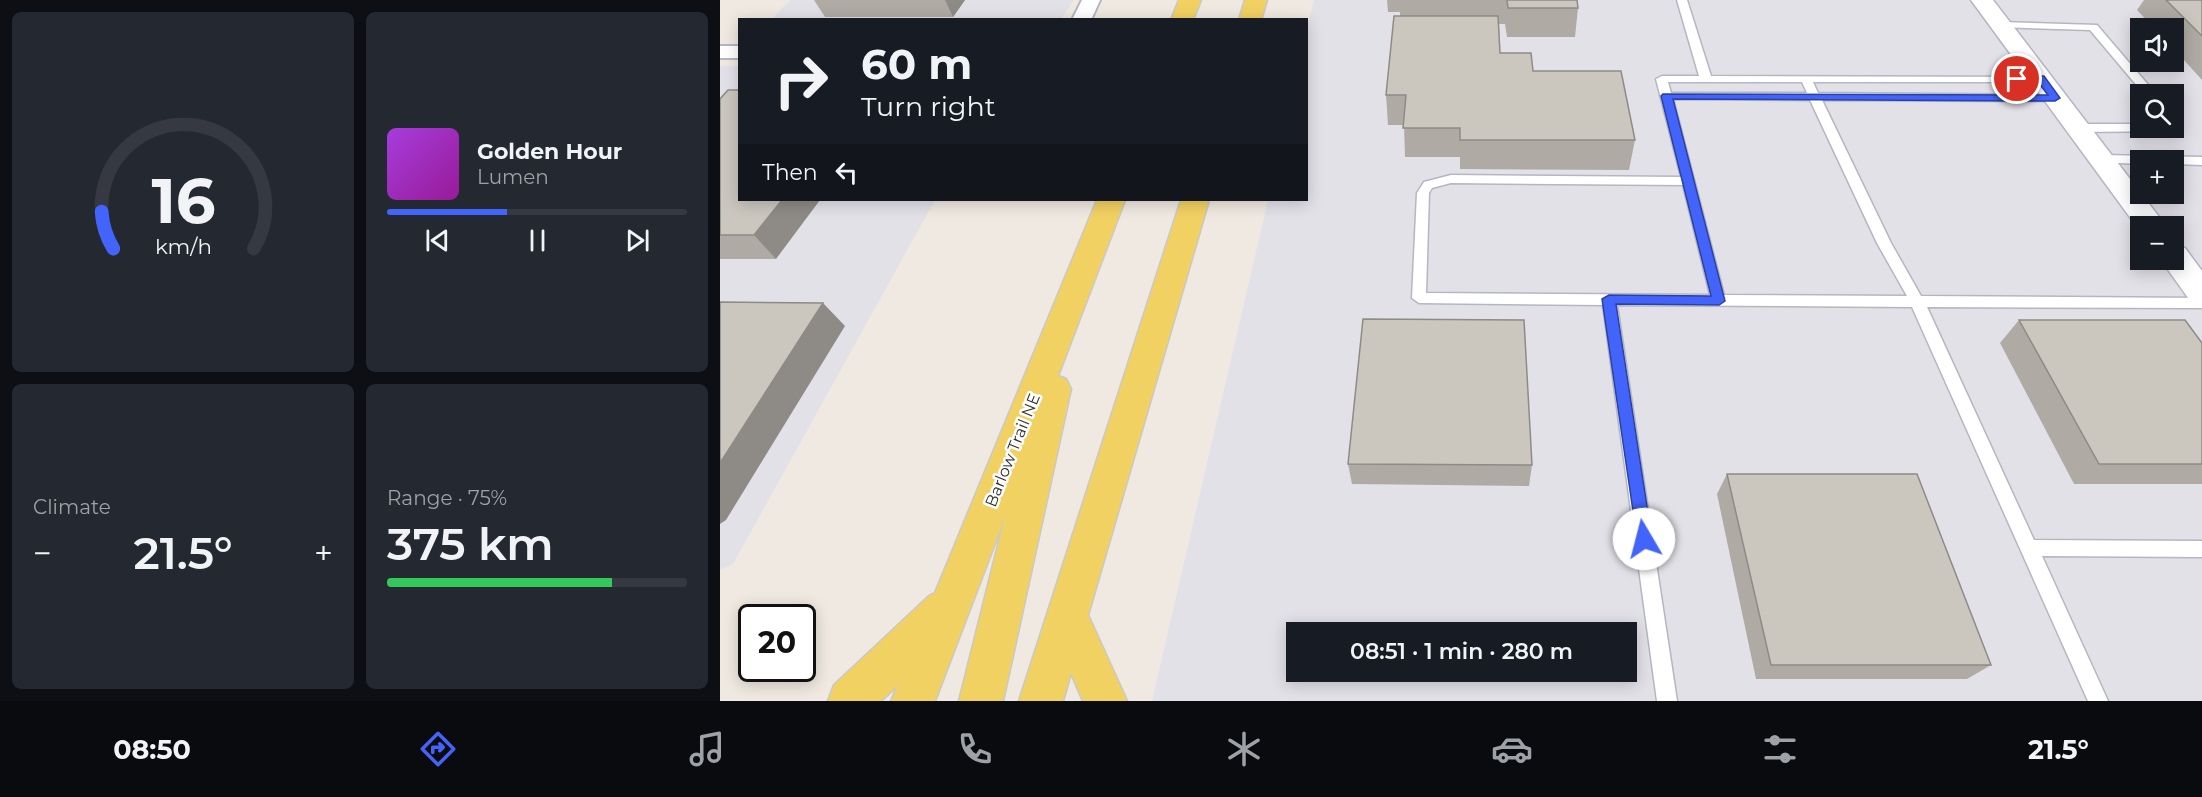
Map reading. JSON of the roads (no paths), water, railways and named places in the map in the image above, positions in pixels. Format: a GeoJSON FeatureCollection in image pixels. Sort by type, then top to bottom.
{"type":"FeatureCollection","features":[{"type":"Feature","properties":{"kind":"main road"},"geometry":{"type":"LineString","coordinates":[[1183,18],[1190,0]]}},
{"type":"Feature","properties":{"kind":"main road"},"geometry":{"type":"LineString","coordinates":[[1251,18],[1256,0]]}},
{"type":"Feature","properties":{"kind":"main road","name":"Barlow Trail NE"},"geometry":{"type":"LineString","coordinates":[[913,701],[1111,201]]}},
{"type":"Feature","properties":{"kind":"main road"},"geometry":{"type":"LineString","coordinates":[[1041,701],[1195,201]]}},
{"type":"Feature","properties":{"kind":"main road"},"geometry":{"type":"LineString","coordinates":[[981,701],[1078,282]]}},
{"type":"Feature","properties":{"kind":"main road"},"geometry":{"type":"LineString","coordinates":[[850,701],[952,602]]}},
{"type":"Feature","properties":{"kind":"main road"},"geometry":{"type":"LineString","coordinates":[[1067,615],[1105,701]]}},
{"type":"Feature","properties":{"kind":"street"},"geometry":{"type":"LineString","coordinates":[[1082,18],[1091,0]]}},
{"type":"Feature","properties":{"kind":"street"},"geometry":{"type":"LineString","coordinates":[[1982,0],[2144,216]]}},
{"type":"Feature","properties":{"kind":"street"},"geometry":{"type":"LineString","coordinates":[[720,52],[738,52]]}},
{"type":"Feature","properties":{"kind":"street"},"geometry":{"type":"LineString","coordinates":[[2184,270],[2202,294]]}},
{"type":"Feature","properties":{"kind":"lane"},"geometry":{"type":"LineString","coordinates":[[1682,0],[1706,79]]}},
{"type":"Feature","properties":{"kind":"lane"},"geometry":{"type":"LineString","coordinates":[[2001,25],[2093,27],[2141,84]]}},
{"type":"Feature","properties":{"kind":"lane"},"geometry":{"type":"LineString","coordinates":[[1719,301],[1662,79],[1806,79],[2048,88]]}},
{"type":"Feature","properties":{"kind":"lane"},"geometry":{"type":"LineString","coordinates":[[1806,79],[1884,243],[1917,301],[2098,701]]}},
{"type":"Feature","properties":{"kind":"lane"},"geometry":{"type":"LineString","coordinates":[[1667,96],[1815,97],[2048,88]]}},
{"type":"Feature","properties":{"kind":"lane"},"geometry":{"type":"LineString","coordinates":[[2078,128],[2130,128]]}},
{"type":"Feature","properties":{"kind":"lane"},"geometry":{"type":"LineString","coordinates":[[2101,159],[2202,161]]}},
{"type":"Feature","properties":{"kind":"lane"},"geometry":{"type":"LineString","coordinates":[[1688,181],[1451,179],[1428,185],[1423,193],[1419,298],[2202,303]]}},
{"type":"Feature","properties":{"kind":"lane"},"geometry":{"type":"LineString","coordinates":[[1609,299],[1667,701]]}},
{"type":"Feature","properties":{"kind":"lane"},"geometry":{"type":"LineString","coordinates":[[2030,548],[2202,549]]}}]}
